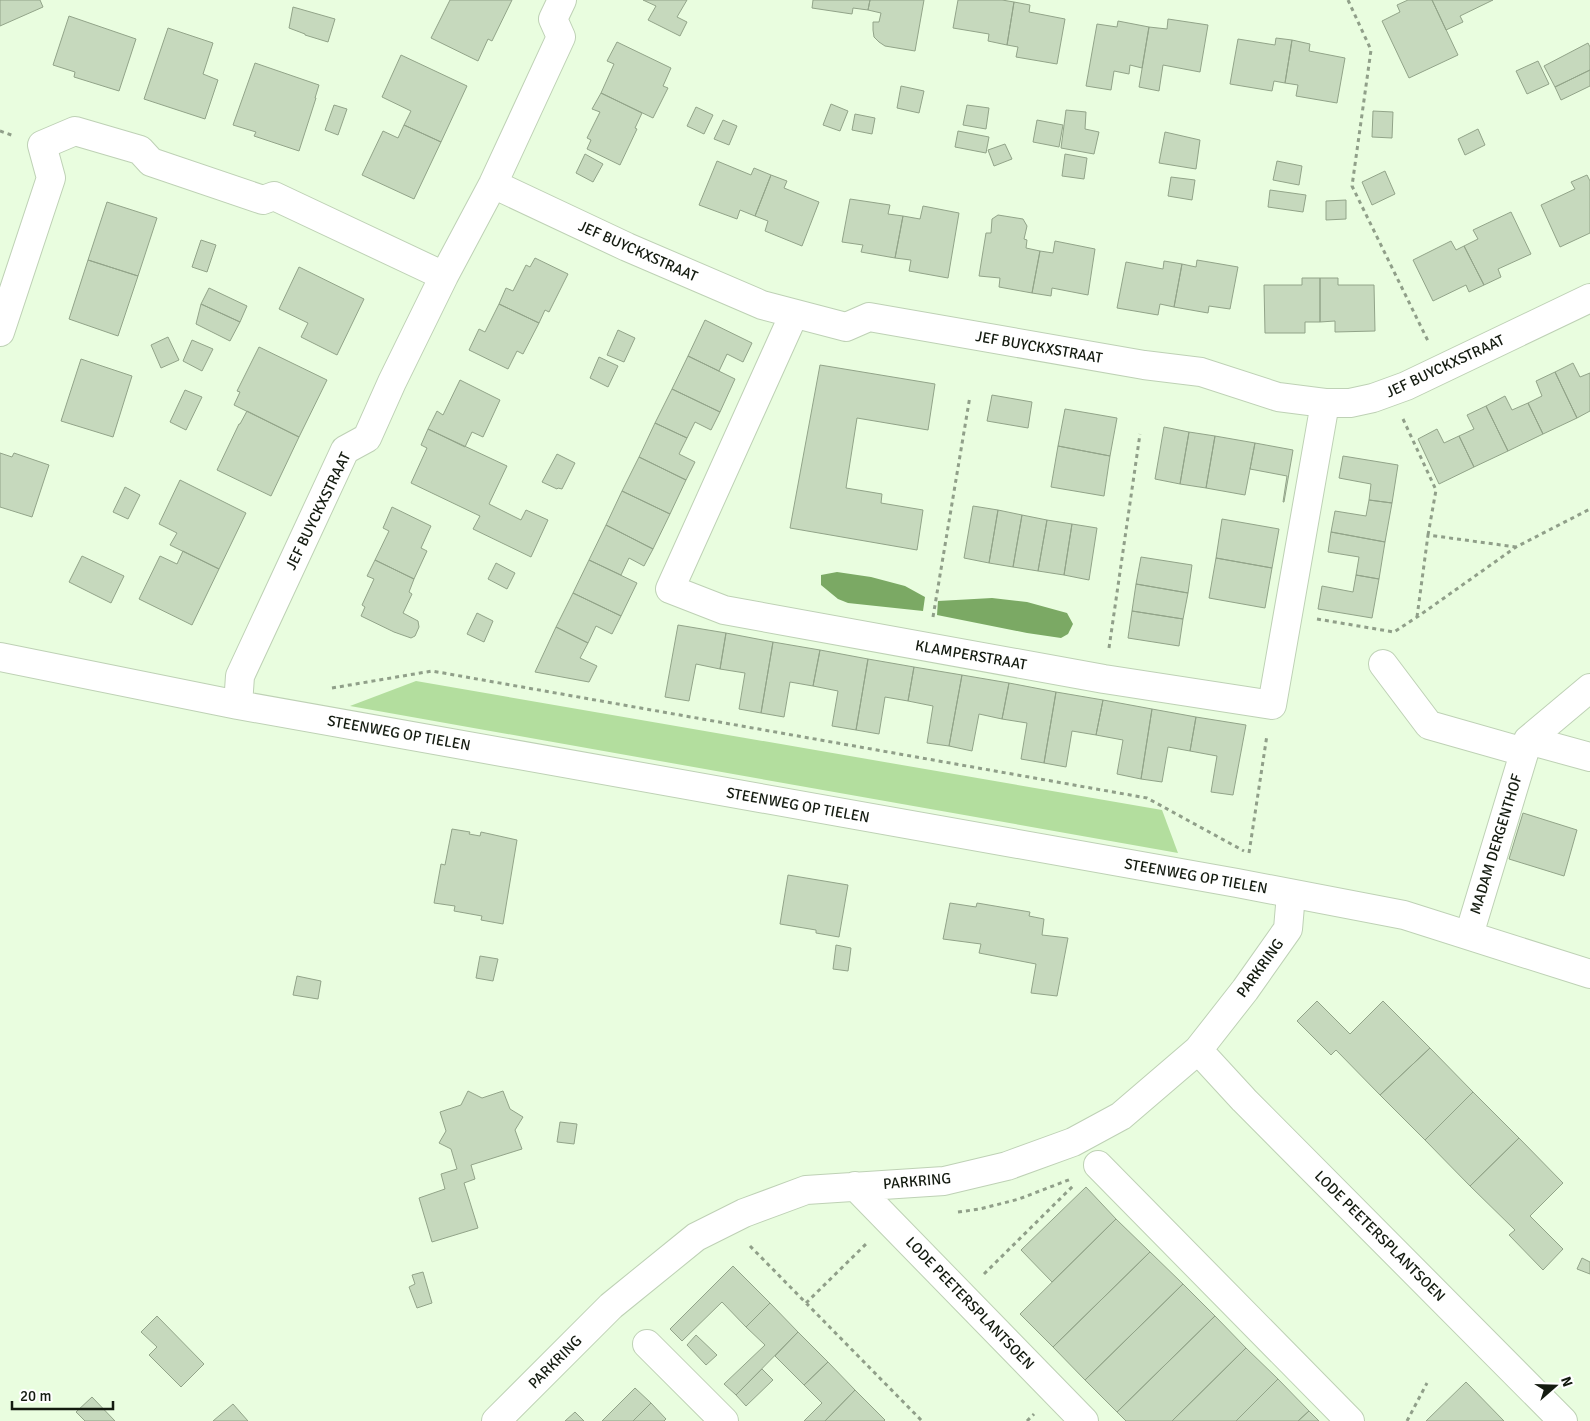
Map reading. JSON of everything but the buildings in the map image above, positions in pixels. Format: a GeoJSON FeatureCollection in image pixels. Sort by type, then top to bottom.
{"type":"FeatureCollection","features":[{"type":"Feature","properties":{"kind":"street","name":"JEF BUYCKXSTRAAT"},"geometry":{"type":"LineString","coordinates":[[238,704],[240,676],[345,450],[367,438],[444,276],[493,184],[561,37],[553,19],[562,0]]}},
{"type":"Feature","properties":{"kind":"street"},"geometry":{"type":"LineString","coordinates":[[0,332],[51,178],[42,145],[75,131],[140,150],[151,162],[264,200],[274,196],[444,276]]}},
{"type":"Feature","properties":{"kind":"street","name":"JEF BUYCKXSTRAAT"},"geometry":{"type":"LineString","coordinates":[[493,184],[627,247],[762,305],[794,314],[846,327],[869,317],[1144,365],[1201,372],[1278,397],[1325,403],[1350,403],[1391,392],[1590,298]]}},
{"type":"Feature","properties":{"kind":"street","name":"KLAMPERSTRAAT"},"geometry":{"type":"LineString","coordinates":[[794,314],[670,590],[724,610],[1104,679],[1272,705]]}},
{"type":"Feature","properties":{"kind":"street"},"geometry":{"type":"LineString","coordinates":[[1272,705],[1325,403]]}},
{"type":"Feature","properties":{"kind":"street","name":"STEENWEG OP TIELEN"},"geometry":{"type":"LineString","coordinates":[[0,657],[238,704],[1404,915],[1590,974]]}},
{"type":"Feature","properties":{"kind":"street"},"geometry":{"type":"LineString","coordinates":[[1383,664],[1429,725],[1526,746],[1590,757]]}},
{"type":"Feature","properties":{"kind":"street"},"geometry":{"type":"LineString","coordinates":[[1526,746],[1590,688]]}},
{"type":"Feature","properties":{"kind":"street","name":"MADAM DERGENTHOF"},"geometry":{"type":"LineString","coordinates":[[1469,935],[1526,746]]}},
{"type":"Feature","properties":{"kind":"street","name":"PARKRING"},"geometry":{"type":"LineString","coordinates":[[496,1421],[611,1306],[696,1238],[744,1213],[806,1190],[944,1180],[1006,1166],[1073,1142],[1122,1116],[1198,1050],[1245,990],[1288,930],[1291,894]]}},
{"type":"Feature","properties":{"kind":"street","name":"LODE PEETERSPLANTSOEN"},"geometry":{"type":"LineString","coordinates":[[1198,1050],[1244,1100],[1563,1421]]}},
{"type":"Feature","properties":{"kind":"street"},"geometry":{"type":"LineString","coordinates":[[1098,1165],[1350,1421]]}},
{"type":"Feature","properties":{"kind":"street","name":"LODE PEETERSPLANTSOEN"},"geometry":{"type":"LineString","coordinates":[[855,1186],[1084,1421]]}},
{"type":"Feature","properties":{"kind":"street"},"geometry":{"type":"LineString","coordinates":[[647,1344],[724,1421]]}},
{"type":"Feature","properties":{"kind":"path"},"geometry":{"type":"LineString","coordinates":[[1348,0],[1371,50],[1352,186],[1442,369]]}},
{"type":"Feature","properties":{"kind":"path"},"geometry":{"type":"LineString","coordinates":[[1391,392],[1436,490],[1417,617]]}},
{"type":"Feature","properties":{"kind":"path"},"geometry":{"type":"LineString","coordinates":[[928,648],[970,396]]}},
{"type":"Feature","properties":{"kind":"path"},"geometry":{"type":"LineString","coordinates":[[1104,679],[1140,434]]}},
{"type":"Feature","properties":{"kind":"path"},"geometry":{"type":"LineString","coordinates":[[1288,614],[1394,632],[1516,547],[1590,509]]}},
{"type":"Feature","properties":{"kind":"path"},"geometry":{"type":"LineString","coordinates":[[1428,535],[1516,547]]}},
{"type":"Feature","properties":{"kind":"path"},"geometry":{"type":"LineString","coordinates":[[325,689],[432,670],[1147,798],[1249,854],[1272,705]]}},
{"type":"Feature","properties":{"kind":"path"},"geometry":{"type":"LineString","coordinates":[[962,1296],[1076,1183]]}},
{"type":"Feature","properties":{"kind":"path"},"geometry":{"type":"LineString","coordinates":[[727,1222],[922,1421]]}},
{"type":"Feature","properties":{"kind":"path"},"geometry":{"type":"LineString","coordinates":[[806,1303],[869,1240]]}},
{"type":"Feature","properties":{"kind":"path"},"geometry":{"type":"LineString","coordinates":[[1407,1421],[1427,1383]]}},
{"type":"Feature","properties":{"kind":"path"},"geometry":{"type":"LineString","coordinates":[[1027,1421],[1037,1412]]}},
{"type":"Feature","properties":{"kind":"shaded area"},"geometry":{"type":"Polygon","coordinates":[[[837,572],[871,577],[905,586],[925,597],[923,611],[848,603],[838,599],[821,585],[821,575],[837,572]]]}},
{"type":"Feature","properties":{"kind":"shaded area"},"geometry":{"type":"Polygon","coordinates":[[[992,598],[1027,602],[1067,613],[1073,624],[1068,634],[1061,638],[937,615],[938,601],[992,598]]]}},
{"type":"Feature","properties":{"kind":"shaded area"},"geometry":{"type":"Polygon","coordinates":[[[416,681],[1162,810],[1178,853],[350,706],[416,681]]]}}]}
